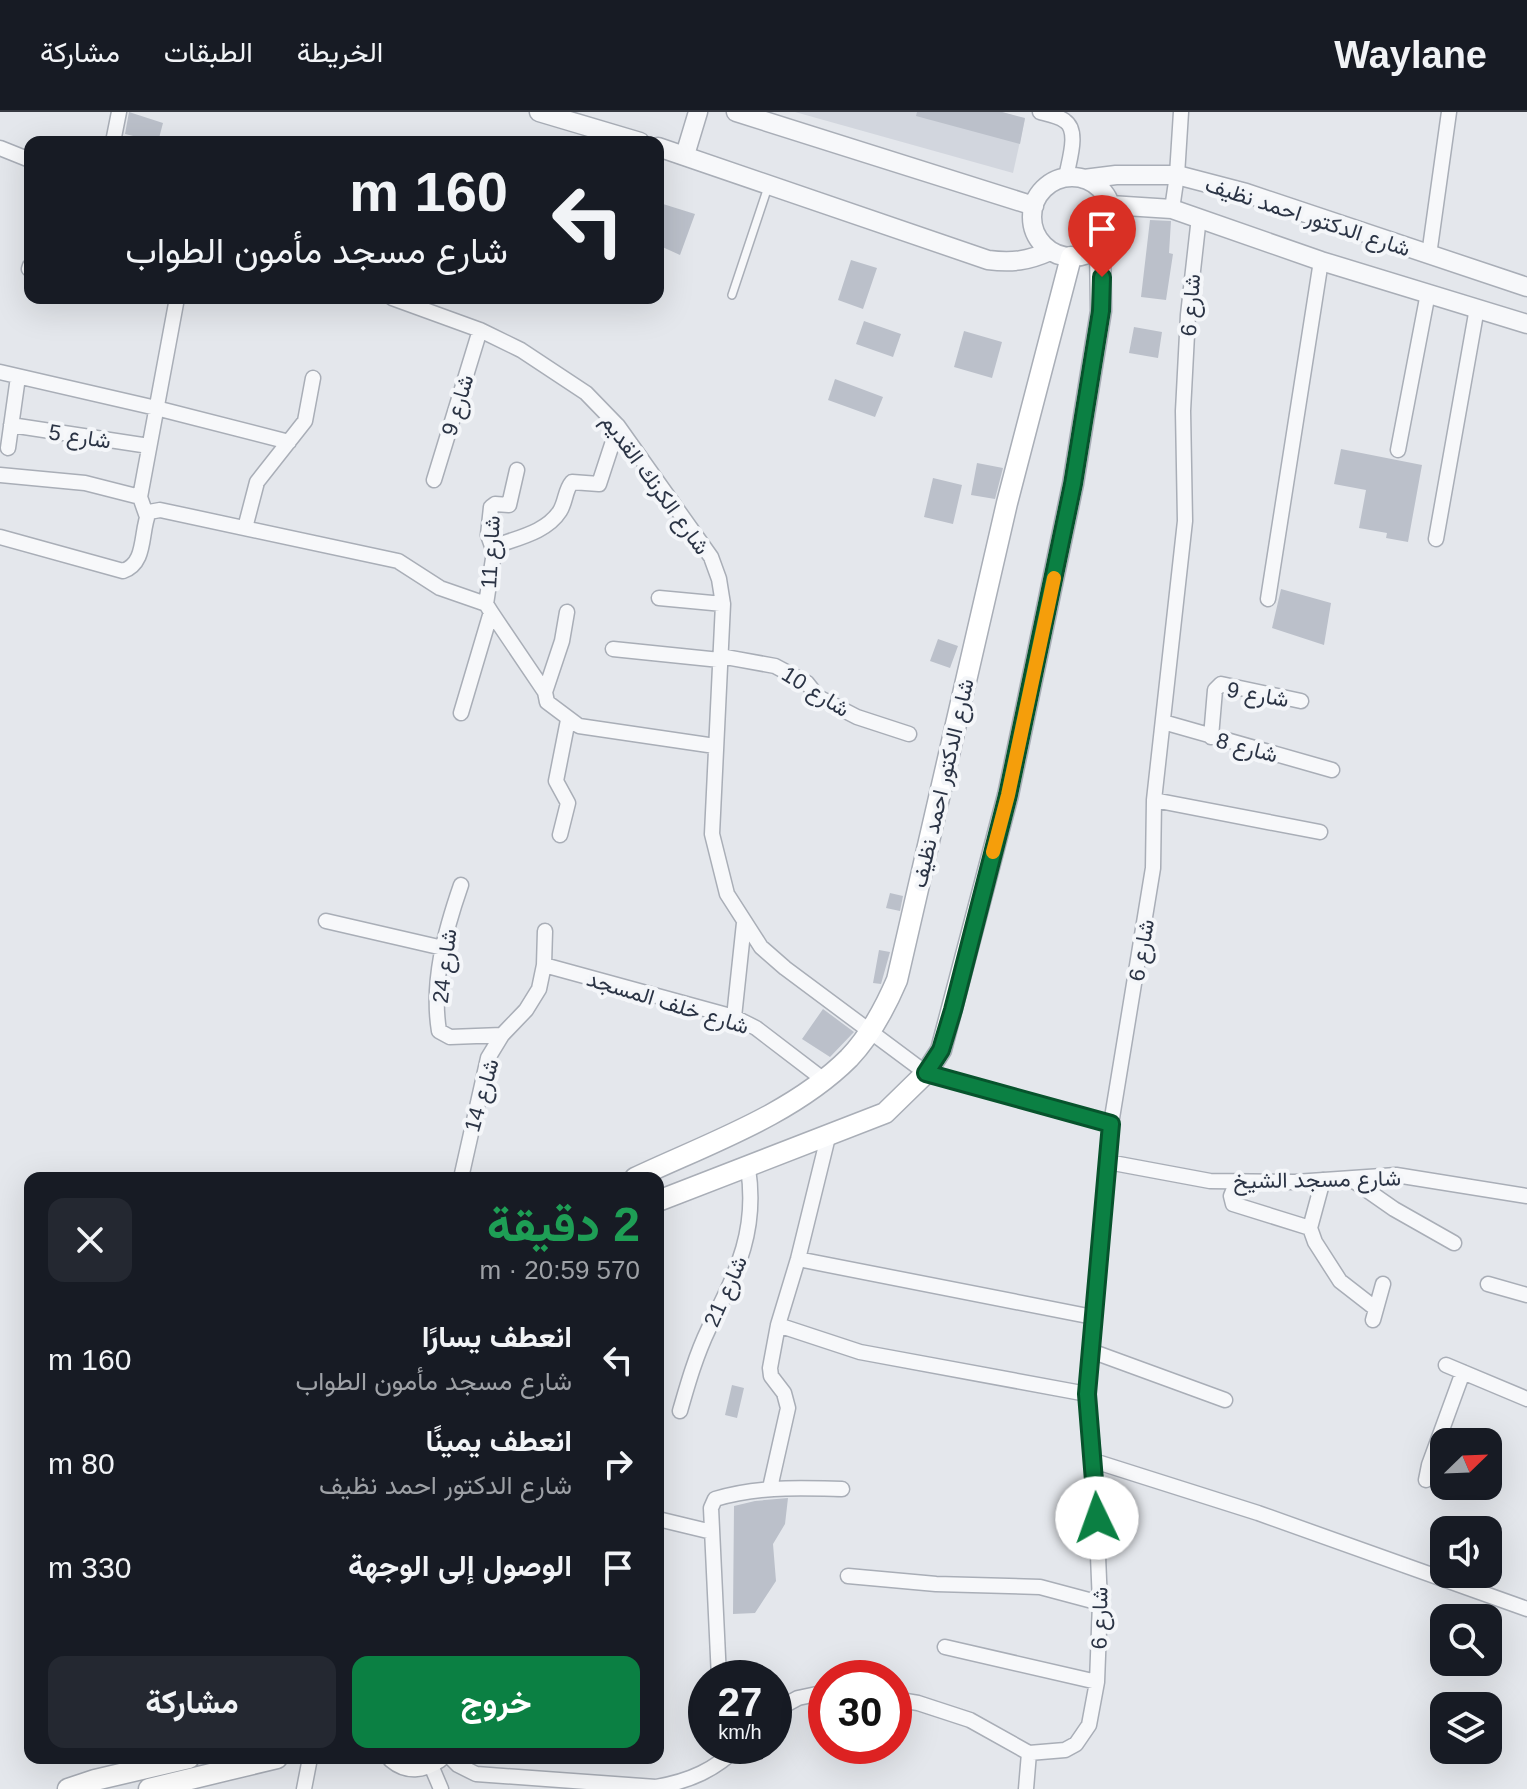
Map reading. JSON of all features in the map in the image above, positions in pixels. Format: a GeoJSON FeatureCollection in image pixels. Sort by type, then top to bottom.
{"type":"FeatureCollection","features":[{"type":"Feature","properties":{"kind":"main road"},"geometry":{"type":"LineString","coordinates":[[664,1199],[885,1113],[926,1073],[941,1050],[1008,795],[1073,484],[1101,311],[1100,245]]}},
{"type":"Feature","properties":{"kind":"main road","name":"شارع الدكتور احمد نظيف"},"geometry":{"type":"LineString","coordinates":[[648,1172],[760,1119],[824,1080],[871,1031],[897,980],[1007,503],[1071,257]]}},
{"type":"Feature","properties":{"kind":"main road"},"geometry":{"type":"LineString","coordinates":[[68,1789],[163,1764]]}},
{"type":"Feature","properties":{"kind":"main road"},"geometry":{"type":"LineString","coordinates":[[149,1789],[252,1764]]}},
{"type":"Feature","properties":{"kind":"street"},"geometry":{"type":"LineString","coordinates":[[114,136],[119,112]]}},
{"type":"Feature","properties":{"kind":"street"},"geometry":{"type":"LineString","coordinates":[[539,112],[608,136]]}},
{"type":"Feature","properties":{"kind":"street"},"geometry":{"type":"LineString","coordinates":[[685,155],[698,112]]}},
{"type":"Feature","properties":{"kind":"street"},"geometry":{"type":"LineString","coordinates":[[736,112],[1034,206]]}},
{"type":"Feature","properties":{"kind":"street"},"geometry":{"type":"LineString","coordinates":[[1040,112],[1066,121],[1071,127],[1075,178]]}},
{"type":"Feature","properties":{"kind":"street"},"geometry":{"type":"LineString","coordinates":[[1172,209],[1181,112]]}},
{"type":"Feature","properties":{"kind":"street"},"geometry":{"type":"LineString","coordinates":[[1429,255],[1449,112]]}},
{"type":"Feature","properties":{"kind":"street"},"geometry":{"type":"LineString","coordinates":[[0,148],[24,158]]}},
{"type":"Feature","properties":{"kind":"street"},"geometry":{"type":"LineString","coordinates":[[664,149],[988,260],[1009,263],[1031,260],[1050,251]]}},
{"type":"Feature","properties":{"kind":"street","name":"شارع الدكتور احمد نظيف"},"geometry":{"type":"LineString","coordinates":[[1075,178],[1177,175],[1246,193],[1527,286]]}},
{"type":"Feature","properties":{"kind":"street"},"geometry":{"type":"LineString","coordinates":[[1075,178],[1095,185],[1110,205],[1111,227],[1100,245],[1087,254],[1071,257],[1050,251],[1035,231],[1032,219],[1034,206],[1045,187],[1075,178]]}},
{"type":"Feature","properties":{"kind":"street","name":"شارع الدكتور احمد نظيف"},"geometry":{"type":"LineString","coordinates":[[1110,205],[1172,209],[1321,261],[1527,324]]}},
{"type":"Feature","properties":{"kind":"street","name":"شارع 6"},"geometry":{"type":"LineString","coordinates":[[1029,1753],[1065,1750],[1076,1744],[1089,1725],[1097,1682],[1100,1603],[1094,1461],[1087,1394],[1111,1124],[1150,896],[1154,800],[1185,521],[1183,411],[1190,289],[1199,217]]}},
{"type":"Feature","properties":{"kind":"street"},"geometry":{"type":"LineString","coordinates":[[1268,599],[1321,261]]}},
{"type":"Feature","properties":{"kind":"street"},"geometry":{"type":"LineString","coordinates":[[1398,450],[1428,293]]}},
{"type":"Feature","properties":{"kind":"street"},"geometry":{"type":"LineString","coordinates":[[147,517],[140,497],[176,304]]}},
{"type":"Feature","properties":{"kind":"street","name":"شارع الكرنك القديم"},"geometry":{"type":"LineString","coordinates":[[408,304],[480,330],[554,370],[586,393],[618,426],[711,557],[723,604],[712,834],[727,894],[761,947],[926,1073]]}},
{"type":"Feature","properties":{"kind":"street"},"geometry":{"type":"LineString","coordinates":[[1436,539],[1477,308]]}},
{"type":"Feature","properties":{"kind":"street","name":"شارع 9"},"geometry":{"type":"LineString","coordinates":[[434,480],[480,330]]}},
{"type":"Feature","properties":{"kind":"street"},"geometry":{"type":"LineString","coordinates":[[0,372],[289,442]]}},
{"type":"Feature","properties":{"kind":"street"},"geometry":{"type":"LineString","coordinates":[[8,448],[8,419],[18,377]]}},
{"type":"Feature","properties":{"kind":"street"},"geometry":{"type":"LineString","coordinates":[[245,528],[257,482],[305,421],[313,378]]}},
{"type":"Feature","properties":{"kind":"street","name":"شارع 5"},"geometry":{"type":"LineString","coordinates":[[8,419],[149,446]]}},
{"type":"Feature","properties":{"kind":"street"},"geometry":{"type":"LineString","coordinates":[[493,547],[540,530],[559,512],[572,482],[599,484],[618,426]]}},
{"type":"Feature","properties":{"kind":"street","name":"شارع 11"},"geometry":{"type":"LineString","coordinates":[[461,713],[488,608],[494,557],[487,529],[491,507],[495,504],[509,505],[517,470]]}},
{"type":"Feature","properties":{"kind":"street"},"geometry":{"type":"LineString","coordinates":[[0,475],[85,483],[140,497]]}},
{"type":"Feature","properties":{"kind":"street"},"geometry":{"type":"LineString","coordinates":[[0,537],[123,571],[137,562],[149,512],[160,510],[398,561],[440,588],[488,608],[545,692],[547,702],[568,720],[579,726],[715,746]]}},
{"type":"Feature","properties":{"kind":"street"},"geometry":{"type":"LineString","coordinates":[[659,598],[723,604]]}},
{"type":"Feature","properties":{"kind":"street"},"geometry":{"type":"LineString","coordinates":[[545,692],[562,641],[567,612]]}},
{"type":"Feature","properties":{"kind":"street","name":"شارع 10"},"geometry":{"type":"LineString","coordinates":[[613,649],[775,666],[807,683],[818,697],[857,717],[909,734]]}},
{"type":"Feature","properties":{"kind":"street","name":"شارع 9"},"geometry":{"type":"LineString","coordinates":[[1211,737],[1215,690],[1221,684],[1301,701]]}},
{"type":"Feature","properties":{"kind":"street"},"geometry":{"type":"LineString","coordinates":[[560,835],[568,803],[556,781],[568,720]]}},
{"type":"Feature","properties":{"kind":"street","name":"شارع 8"},"geometry":{"type":"LineString","coordinates":[[1163,722],[1332,770]]}},
{"type":"Feature","properties":{"kind":"street"},"geometry":{"type":"LineString","coordinates":[[1154,800],[1320,832]]}},
{"type":"Feature","properties":{"kind":"street","name":"شارع 24"},"geometry":{"type":"LineString","coordinates":[[461,885],[443,948],[438,986],[439,1031],[450,1037],[502,1035]]}},
{"type":"Feature","properties":{"kind":"street"},"geometry":{"type":"LineString","coordinates":[[326,921],[443,948]]}},
{"type":"Feature","properties":{"kind":"street"},"geometry":{"type":"LineString","coordinates":[[734,1017],[744,923]]}},
{"type":"Feature","properties":{"kind":"street","name":"شارع 14"},"geometry":{"type":"LineString","coordinates":[[462,1172],[488,1058],[502,1035],[526,1010],[539,989],[544,965],[545,931]]}},
{"type":"Feature","properties":{"kind":"street","name":"شارع خلف المسجد"},"geometry":{"type":"LineString","coordinates":[[544,965],[734,1017],[756,1028],[824,1080]]}},
{"type":"Feature","properties":{"kind":"street"},"geometry":{"type":"LineString","coordinates":[[926,1073],[1111,1124]]}},
{"type":"Feature","properties":{"kind":"street"},"geometry":{"type":"LineString","coordinates":[[770,1488],[788,1408],[784,1393],[771,1376],[778,1325],[828,1137]]}},
{"type":"Feature","properties":{"kind":"street","name":"شارع مسجد الشيخ"},"geometry":{"type":"LineString","coordinates":[[1108,1162],[1210,1181],[1323,1180],[1396,1175],[1527,1196]]}},
{"type":"Feature","properties":{"kind":"street","name":"شارع 21"},"geometry":{"type":"LineString","coordinates":[[680,1411],[693,1366],[729,1292],[748,1238],[752,1191],[748,1168]]}},
{"type":"Feature","properties":{"kind":"street"},"geometry":{"type":"LineString","coordinates":[[1351,1179],[1394,1209],[1454,1243]]}},
{"type":"Feature","properties":{"kind":"street"},"geometry":{"type":"LineString","coordinates":[[1323,1180],[1310,1228],[1325,1262],[1374,1314],[1383,1284]]}},
{"type":"Feature","properties":{"kind":"street"},"geometry":{"type":"LineString","coordinates":[[1237,1181],[1231,1196],[1233,1204],[1310,1228]]}},
{"type":"Feature","properties":{"kind":"street"},"geometry":{"type":"LineString","coordinates":[[798,1259],[1093,1317]]}},
{"type":"Feature","properties":{"kind":"street"},"geometry":{"type":"LineString","coordinates":[[1488,1284],[1527,1295]]}},
{"type":"Feature","properties":{"kind":"street"},"geometry":{"type":"LineString","coordinates":[[778,1325],[860,1352],[1087,1394]]}},
{"type":"Feature","properties":{"kind":"street"},"geometry":{"type":"LineString","coordinates":[[1091,1351],[1225,1400]]}},
{"type":"Feature","properties":{"kind":"street"},"geometry":{"type":"LineString","coordinates":[[1446,1365],[1527,1399]]}},
{"type":"Feature","properties":{"kind":"street"},"geometry":{"type":"LineString","coordinates":[[1426,1480],[1463,1372]]}},
{"type":"Feature","properties":{"kind":"street"},"geometry":{"type":"LineString","coordinates":[[1094,1461],[1258,1513],[1527,1609]]}},
{"type":"Feature","properties":{"kind":"street"},"geometry":{"type":"LineString","coordinates":[[718,1660],[711,1508],[715,1499],[742,1491],[770,1488],[842,1489]]}},
{"type":"Feature","properties":{"kind":"street"},"geometry":{"type":"LineString","coordinates":[[664,1520],[712,1532]]}},
{"type":"Feature","properties":{"kind":"street"},"geometry":{"type":"LineString","coordinates":[[848,1576],[936,1584],[1040,1587],[1100,1603]]}},
{"type":"Feature","properties":{"kind":"street"},"geometry":{"type":"LineString","coordinates":[[945,1647],[1097,1682]]}},
{"type":"Feature","properties":{"kind":"street"},"geometry":{"type":"LineString","coordinates":[[912,1702],[970,1720],[1029,1753],[1026,1789]]}},
{"type":"Feature","properties":{"kind":"street"},"geometry":{"type":"LineString","coordinates":[[304,1789],[309,1764]]}},
{"type":"Feature","properties":{"kind":"street"},"geometry":{"type":"LineString","coordinates":[[435,1764],[441,1789]]}},
{"type":"Feature","properties":{"kind":"street"},"geometry":{"type":"LineString","coordinates":[[457,1764],[476,1774],[656,1787],[680,1783],[703,1774],[713,1764]]}},
{"type":"Feature","properties":{"kind":"lane"},"geometry":{"type":"LineString","coordinates":[[732,295],[769,185]]}},
{"type":"Feature","properties":{"kind":"shaded area"},"geometry":{"type":"Polygon","coordinates":[[[795,112],[1002,112],[1025,119],[1013,173],[795,112]]]}},
{"type":"Feature","properties":{"kind":"building"},"geometry":{"type":"Polygon","coordinates":[[[129,112],[163,123],[160,136],[125,134],[129,112]]]}},
{"type":"Feature","properties":{"kind":"building"},"geometry":{"type":"Polygon","coordinates":[[[917,112],[1002,112],[1025,118],[1020,144],[916,116],[917,112]]]}},
{"type":"Feature","properties":{"kind":"building"},"geometry":{"type":"Polygon","coordinates":[[[664,204],[695,214],[680,255],[664,248],[664,204]]]}},
{"type":"Feature","properties":{"kind":"building"},"geometry":{"type":"Polygon","coordinates":[[[1150,220],[1171,221],[1169,253],[1173,254],[1166,300],[1141,297],[1150,220]]]}},
{"type":"Feature","properties":{"kind":"building"},"geometry":{"type":"Polygon","coordinates":[[[851,260],[877,268],[863,309],[838,300],[851,260]]]}},
{"type":"Feature","properties":{"kind":"building"},"geometry":{"type":"Polygon","coordinates":[[[864,321],[901,334],[893,357],[856,344],[864,321]]]}},
{"type":"Feature","properties":{"kind":"building"},"geometry":{"type":"Polygon","coordinates":[[[1134,327],[1162,332],[1158,358],[1129,353],[1134,327]]]}},
{"type":"Feature","properties":{"kind":"building"},"geometry":{"type":"Polygon","coordinates":[[[964,331],[1002,342],[992,378],[954,367],[964,331]]]}},
{"type":"Feature","properties":{"kind":"building"},"geometry":{"type":"Polygon","coordinates":[[[835,379],[883,397],[875,417],[828,400],[835,379]]]}},
{"type":"Feature","properties":{"kind":"building"},"geometry":{"type":"Polygon","coordinates":[[[1341,449],[1422,465],[1408,542],[1386,538],[1387,533],[1359,528],[1366,490],[1334,484],[1341,449]]]}},
{"type":"Feature","properties":{"kind":"building"},"geometry":{"type":"Polygon","coordinates":[[[977,463],[1003,468],[995,499],[971,495],[977,463]]]}},
{"type":"Feature","properties":{"kind":"building"},"geometry":{"type":"Polygon","coordinates":[[[933,478],[962,485],[953,524],[924,517],[933,478]]]}},
{"type":"Feature","properties":{"kind":"building"},"geometry":{"type":"Polygon","coordinates":[[[1281,589],[1331,603],[1324,645],[1272,628],[1281,589]]]}},
{"type":"Feature","properties":{"kind":"building"},"geometry":{"type":"Polygon","coordinates":[[[938,639],[958,646],[950,668],[930,661],[938,639]]]}},
{"type":"Feature","properties":{"kind":"building"},"geometry":{"type":"Polygon","coordinates":[[[890,893],[903,896],[900,911],[886,908],[890,893]]]}},
{"type":"Feature","properties":{"kind":"building"},"geometry":{"type":"Polygon","coordinates":[[[879,950],[890,952],[881,984],[873,983],[879,950]]]}},
{"type":"Feature","properties":{"kind":"building"},"geometry":{"type":"Polygon","coordinates":[[[823,1009],[854,1032],[830,1057],[802,1039],[823,1009]]]}},
{"type":"Feature","properties":{"kind":"building"},"geometry":{"type":"Polygon","coordinates":[[[732,1385],[744,1388],[737,1418],[725,1415],[732,1385]]]}},
{"type":"Feature","properties":{"kind":"building"},"geometry":{"type":"Polygon","coordinates":[[[788,1498],[785,1524],[773,1544],[776,1581],[755,1613],[733,1614],[734,1506],[788,1498]]]}},
{"type":"Feature","properties":{"kind":"slow traffic"},"geometry":{"type":"LineString","coordinates":[[993,852],[1054,578]]}},
{"type":"Feature","properties":{"kind":"route"},"geometry":{"type":"LineString","coordinates":[[1097,1518],[1087,1394],[1111,1124],[926,1073],[941,1050],[953,1010],[1008,795],[1073,484],[1101,311],[1102,277]]}}]}
